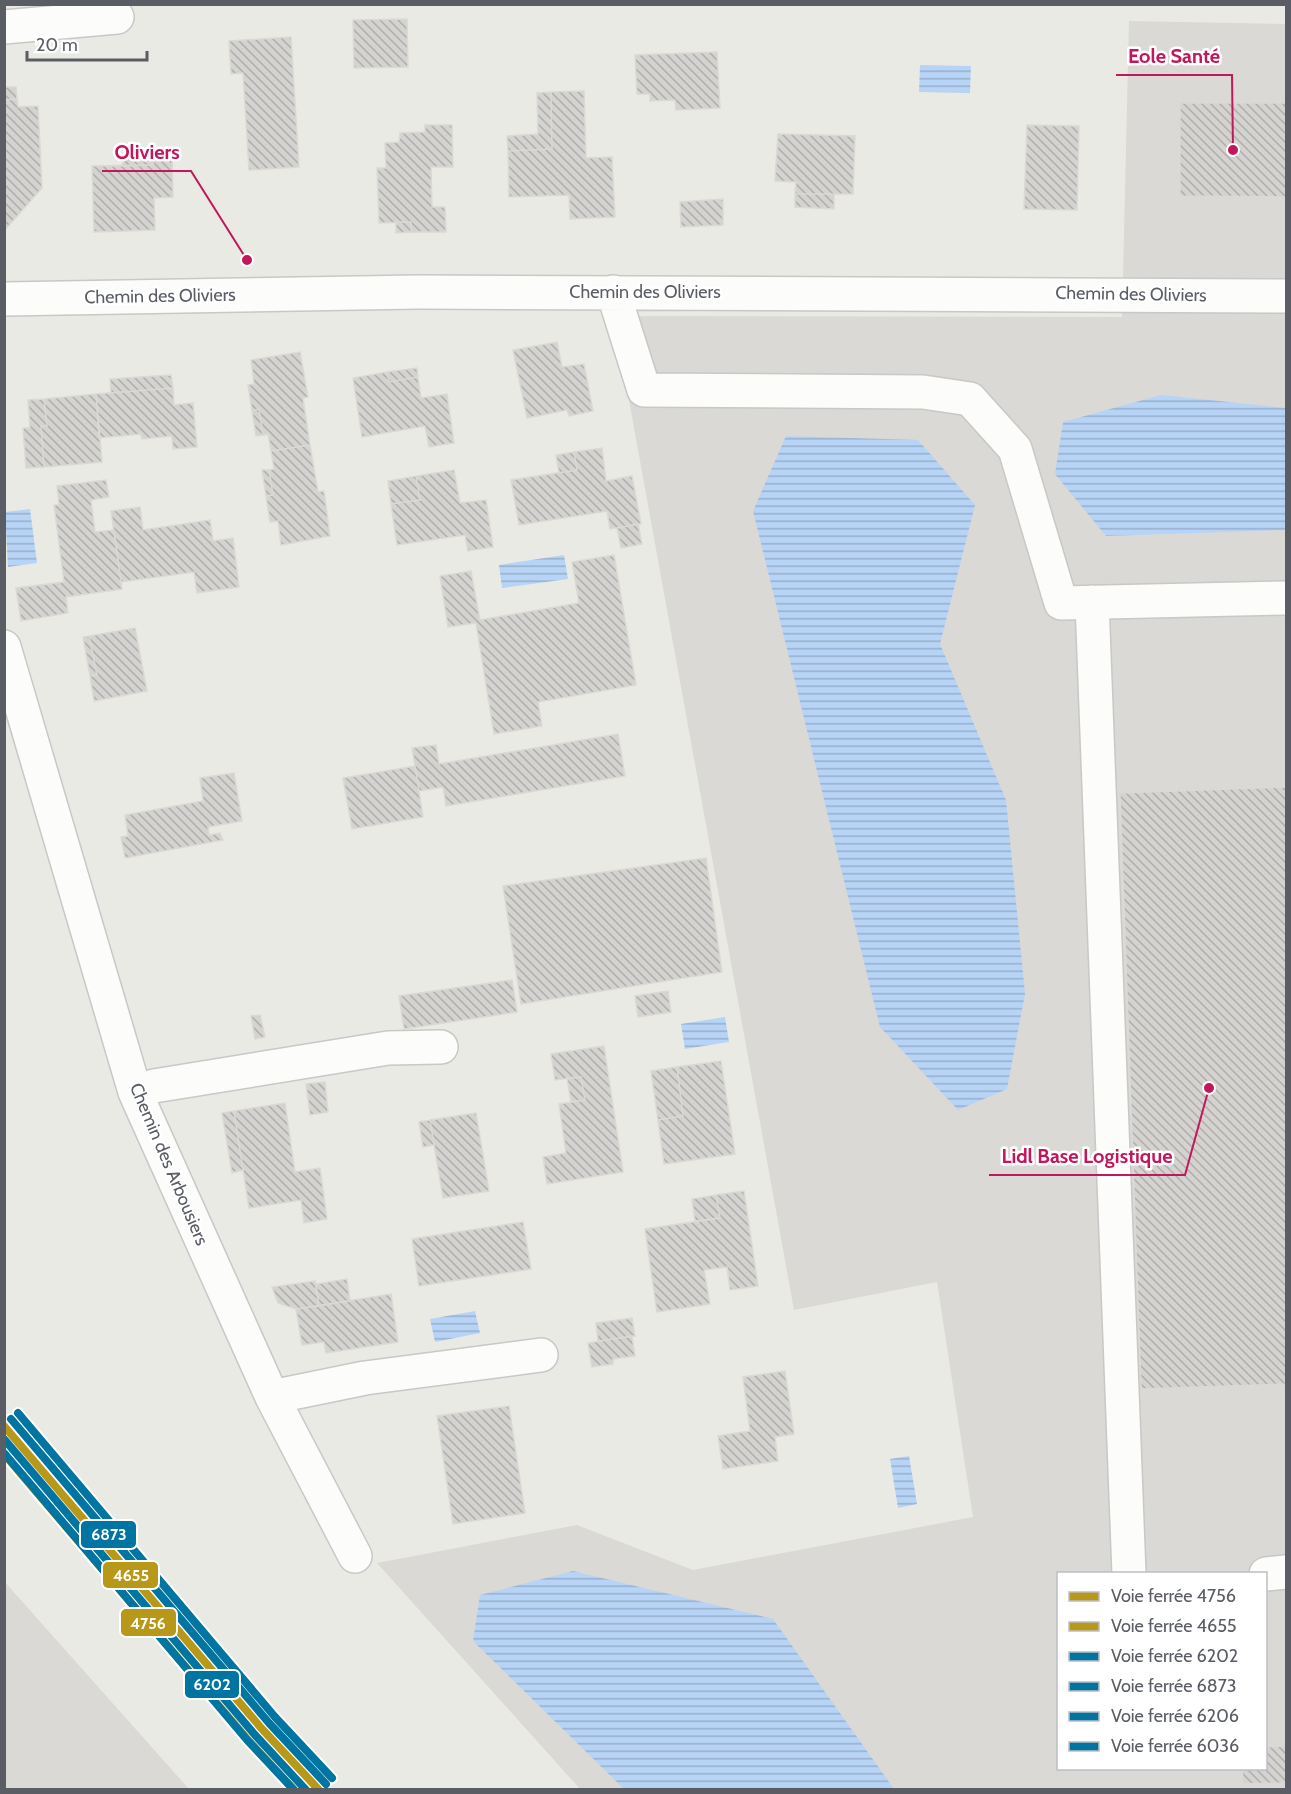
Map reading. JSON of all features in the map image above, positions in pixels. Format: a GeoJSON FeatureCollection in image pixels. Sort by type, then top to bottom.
{"type":"FeatureCollection","features":[{"type":"Feature","properties":{"kind":"street"},"geometry":{"type":"LineString","coordinates":[[4,27],[117,17]]}},
{"type":"Feature","properties":{"kind":"street","name":"Chemin des Oliviers"},"geometry":{"type":"LineString","coordinates":[[4,299],[417,292],[1287,296]]}},
{"type":"Feature","properties":{"kind":"street"},"geometry":{"type":"LineString","coordinates":[[614,292],[644,390],[923,392],[970,399],[1015,449],[1061,603],[1287,598]]}},
{"type":"Feature","properties":{"kind":"street"},"geometry":{"type":"LineString","coordinates":[[1092,602],[1129,1572]]}},
{"type":"Feature","properties":{"kind":"street","name":"Chemin des Arbousiers"},"geometry":{"type":"LineString","coordinates":[[4,647],[135,1092],[272,1397],[355,1556]]}},
{"type":"Feature","properties":{"kind":"street"},"geometry":{"type":"LineString","coordinates":[[135,1092],[154,1086],[388,1048],[441,1047]]}},
{"type":"Feature","properties":{"kind":"street"},"geometry":{"type":"LineString","coordinates":[[272,1397],[365,1378],[541,1355]]}},
{"type":"Feature","properties":{"kind":"street"},"geometry":{"type":"LineString","coordinates":[[1267,1574],[1287,1572]]}},
{"type":"Feature","properties":{"kind":"shaded area"},"geometry":{"type":"Polygon","coordinates":[[[1129,21],[1286,24],[1286,1789],[580,1789],[377,1563],[577,1525],[693,1570],[973,1517],[937,1282],[794,1310],[613,312],[620,316],[1122,317],[1129,21]]]}},
{"type":"Feature","properties":{"kind":"shaded area"},"geometry":{"type":"Polygon","coordinates":[[[4,1581],[11,1589],[189,1789],[5,1789],[4,1581]]]}},
{"type":"Feature","properties":{"kind":"water"},"geometry":{"type":"Polygon","coordinates":[[[920,65],[971,66],[970,93],[919,92],[920,65]]]}},
{"type":"Feature","properties":{"kind":"water"},"geometry":{"type":"Polygon","coordinates":[[[1161,395],[1286,408],[1286,530],[1106,536],[1055,474],[1063,422],[1161,395]]]}},
{"type":"Feature","properties":{"kind":"water"},"geometry":{"type":"Polygon","coordinates":[[[786,436],[918,440],[975,505],[940,644],[1006,800],[1025,994],[1007,1089],[958,1110],[880,1027],[753,511],[786,436]]]}},
{"type":"Feature","properties":{"kind":"water"},"geometry":{"type":"Polygon","coordinates":[[[30,509],[37,563],[8,567],[5,512],[30,509]]]}},
{"type":"Feature","properties":{"kind":"water"},"geometry":{"type":"Polygon","coordinates":[[[564,555],[568,579],[502,588],[499,565],[564,555]]]}},
{"type":"Feature","properties":{"kind":"water"},"geometry":{"type":"Polygon","coordinates":[[[725,1017],[729,1042],[685,1049],[681,1024],[725,1017]]]}},
{"type":"Feature","properties":{"kind":"water"},"geometry":{"type":"Polygon","coordinates":[[[475,1311],[480,1333],[435,1342],[430,1319],[475,1311]]]}},
{"type":"Feature","properties":{"kind":"water"},"geometry":{"type":"Polygon","coordinates":[[[909,1456],[917,1504],[898,1508],[890,1459],[909,1456]]]}},
{"type":"Feature","properties":{"kind":"water"},"geometry":{"type":"Polygon","coordinates":[[[573,1571],[773,1619],[894,1789],[624,1789],[473,1641],[480,1595],[573,1571]]]}},
{"type":"Feature","properties":{"kind":"building"},"geometry":{"type":"Polygon","coordinates":[[[407,19],[408,67],[354,68],[353,20],[407,19]]]}},
{"type":"Feature","properties":{"kind":"building"},"geometry":{"type":"Polygon","coordinates":[[[291,37],[299,167],[249,170],[243,73],[231,74],[229,41],[291,37]]]}},
{"type":"Feature","properties":{"kind":"building"},"geometry":{"type":"Polygon","coordinates":[[[717,52],[720,108],[676,110],[675,100],[650,101],[650,94],[637,94],[635,55],[717,52]]]}},
{"type":"Feature","properties":{"kind":"building"},"geometry":{"type":"Polygon","coordinates":[[[4,87],[16,87],[17,99],[4,100],[4,87]]]}},
{"type":"Feature","properties":{"kind":"building"},"geometry":{"type":"Polygon","coordinates":[[[584,91],[586,158],[612,157],[615,217],[570,219],[569,195],[509,197],[508,151],[552,149],[551,92],[584,91]]]}},
{"type":"Feature","properties":{"kind":"building"},"geometry":{"type":"Polygon","coordinates":[[[551,92],[552,149],[508,151],[507,136],[538,134],[537,93],[551,92]]]}},
{"type":"Feature","properties":{"kind":"building"},"geometry":{"type":"Polygon","coordinates":[[[17,99],[18,107],[38,106],[42,188],[4,231],[4,100],[17,99]]]}},
{"type":"Feature","properties":{"kind":"building"},"geometry":{"type":"Polygon","coordinates":[[[1180,103],[1286,103],[1286,197],[1180,196],[1180,103]]]}},
{"type":"Feature","properties":{"kind":"building"},"geometry":{"type":"Polygon","coordinates":[[[425,125],[452,125],[453,167],[431,167],[432,207],[445,207],[446,232],[411,232],[411,222],[379,223],[377,168],[386,168],[385,143],[399,142],[400,133],[425,132],[425,125]]]}},
{"type":"Feature","properties":{"kind":"building"},"geometry":{"type":"Polygon","coordinates":[[[1027,125],[1079,126],[1077,210],[1024,209],[1027,125]]]}},
{"type":"Feature","properties":{"kind":"building"},"geometry":{"type":"Polygon","coordinates":[[[778,134],[855,136],[853,194],[795,194],[796,182],[775,181],[778,134]]]}},
{"type":"Feature","properties":{"kind":"building"},"geometry":{"type":"Polygon","coordinates":[[[172,156],[173,197],[154,198],[155,230],[94,232],[92,166],[153,165],[153,157],[172,156]]]}},
{"type":"Feature","properties":{"kind":"building"},"geometry":{"type":"Polygon","coordinates":[[[122,157],[153,157],[153,165],[123,166],[122,157]]]}},
{"type":"Feature","properties":{"kind":"building"},"geometry":{"type":"Polygon","coordinates":[[[795,194],[834,194],[834,209],[795,207],[795,194]]]}},
{"type":"Feature","properties":{"kind":"building"},"geometry":{"type":"Polygon","coordinates":[[[723,199],[723,225],[681,227],[680,202],[723,199]]]}},
{"type":"Feature","properties":{"kind":"building"},"geometry":{"type":"Polygon","coordinates":[[[396,222],[411,222],[411,232],[396,233],[396,222]]]}},
{"type":"Feature","properties":{"kind":"building"},"geometry":{"type":"Polygon","coordinates":[[[557,342],[562,367],[584,364],[593,411],[569,416],[567,410],[527,418],[513,350],[557,342]]]}},
{"type":"Feature","properties":{"kind":"building"},"geometry":{"type":"Polygon","coordinates":[[[300,352],[308,397],[303,398],[310,445],[271,451],[268,434],[263,435],[259,409],[252,411],[248,385],[254,384],[251,360],[300,352]]]}},
{"type":"Feature","properties":{"kind":"building"},"geometry":{"type":"Polygon","coordinates":[[[417,368],[418,377],[389,382],[387,372],[417,368]]]}},
{"type":"Feature","properties":{"kind":"building"},"geometry":{"type":"Polygon","coordinates":[[[387,372],[389,382],[418,377],[421,398],[447,394],[454,443],[429,447],[425,426],[362,437],[353,378],[387,372]]]}},
{"type":"Feature","properties":{"kind":"building"},"geometry":{"type":"Polygon","coordinates":[[[171,375],[173,388],[111,393],[110,379],[171,375]]]}},
{"type":"Feature","properties":{"kind":"building"},"geometry":{"type":"Polygon","coordinates":[[[173,388],[174,405],[193,403],[197,447],[173,449],[172,436],[142,439],[141,434],[99,438],[96,394],[173,388]]]}},
{"type":"Feature","properties":{"kind":"building"},"geometry":{"type":"Polygon","coordinates":[[[96,394],[102,462],[44,467],[41,426],[47,426],[44,399],[96,394]]]}},
{"type":"Feature","properties":{"kind":"building"},"geometry":{"type":"Polygon","coordinates":[[[44,399],[47,426],[41,426],[44,467],[26,468],[23,428],[30,428],[28,400],[44,399]]]}},
{"type":"Feature","properties":{"kind":"building"},"geometry":{"type":"Polygon","coordinates":[[[259,409],[263,435],[256,436],[252,411],[259,409]]]}},
{"type":"Feature","properties":{"kind":"building"},"geometry":{"type":"Polygon","coordinates":[[[310,445],[318,492],[324,491],[330,536],[281,545],[278,521],[270,522],[266,496],[273,495],[269,470],[274,469],[271,451],[310,445]]]}},
{"type":"Feature","properties":{"kind":"building"},"geometry":{"type":"Polygon","coordinates":[[[602,448],[606,481],[632,476],[641,524],[610,529],[607,511],[519,525],[511,480],[577,470],[574,452],[602,448]]]}},
{"type":"Feature","properties":{"kind":"building"},"geometry":{"type":"Polygon","coordinates":[[[574,452],[577,470],[559,473],[556,455],[574,452]]]}},
{"type":"Feature","properties":{"kind":"building"},"geometry":{"type":"Polygon","coordinates":[[[262,470],[269,470],[273,495],[266,496],[262,470]]]}},
{"type":"Feature","properties":{"kind":"building"},"geometry":{"type":"Polygon","coordinates":[[[454,470],[460,503],[486,500],[493,547],[468,551],[465,535],[397,545],[391,504],[420,500],[416,476],[454,470]]]}},
{"type":"Feature","properties":{"kind":"building"},"geometry":{"type":"Polygon","coordinates":[[[416,476],[420,500],[391,504],[388,481],[416,476]]]}},
{"type":"Feature","properties":{"kind":"building"},"geometry":{"type":"Polygon","coordinates":[[[106,480],[109,497],[91,500],[95,532],[114,530],[122,589],[66,597],[68,613],[21,621],[16,588],[64,582],[54,505],[59,505],[57,486],[106,480]]]}},
{"type":"Feature","properties":{"kind":"building"},"geometry":{"type":"Polygon","coordinates":[[[140,507],[143,530],[210,520],[213,541],[233,538],[239,587],[197,593],[194,572],[121,582],[111,511],[140,507]]]}},
{"type":"Feature","properties":{"kind":"building"},"geometry":{"type":"Polygon","coordinates":[[[638,524],[642,544],[621,548],[617,528],[638,524]]]}},
{"type":"Feature","properties":{"kind":"building"},"geometry":{"type":"Polygon","coordinates":[[[614,555],[636,685],[538,702],[542,726],[494,734],[476,623],[448,627],[440,576],[471,571],[480,620],[579,603],[572,562],[614,555]]]}},
{"type":"Feature","properties":{"kind":"building"},"geometry":{"type":"Polygon","coordinates":[[[135,628],[147,691],[94,701],[90,676],[97,675],[89,636],[135,628]]]}},
{"type":"Feature","properties":{"kind":"building"},"geometry":{"type":"Polygon","coordinates":[[[89,636],[97,675],[90,676],[83,637],[89,636]]]}},
{"type":"Feature","properties":{"kind":"building"},"geometry":{"type":"Polygon","coordinates":[[[618,734],[625,776],[446,806],[443,787],[419,791],[412,748],[436,745],[439,764],[618,734]]]}},
{"type":"Feature","properties":{"kind":"building"},"geometry":{"type":"Polygon","coordinates":[[[415,766],[423,817],[352,829],[343,778],[415,766]]]}},
{"type":"Feature","properties":{"kind":"building"},"geometry":{"type":"Polygon","coordinates":[[[234,773],[242,821],[208,827],[209,835],[220,833],[223,840],[125,858],[121,837],[128,836],[125,815],[203,801],[200,778],[234,773]]]}},
{"type":"Feature","properties":{"kind":"building"},"geometry":{"type":"Polygon","coordinates":[[[1286,787],[1286,1384],[1141,1389],[1120,793],[1286,787]]]}},
{"type":"Feature","properties":{"kind":"building"},"geometry":{"type":"Polygon","coordinates":[[[706,858],[722,972],[521,1004],[503,886],[706,858]]]}},
{"type":"Feature","properties":{"kind":"building"},"geometry":{"type":"Polygon","coordinates":[[[512,980],[517,1012],[404,1029],[399,996],[512,980]]]}},
{"type":"Feature","properties":{"kind":"building"},"geometry":{"type":"Polygon","coordinates":[[[668,991],[671,1012],[638,1017],[635,996],[668,991]]]}},
{"type":"Feature","properties":{"kind":"building"},"geometry":{"type":"Polygon","coordinates":[[[260,1015],[265,1037],[255,1039],[251,1016],[260,1015]]]}},
{"type":"Feature","properties":{"kind":"building"},"geometry":{"type":"Polygon","coordinates":[[[604,1046],[623,1172],[547,1184],[543,1157],[566,1153],[559,1104],[585,1100],[581,1077],[555,1080],[551,1054],[604,1046]]]}},
{"type":"Feature","properties":{"kind":"building"},"geometry":{"type":"Polygon","coordinates":[[[721,1061],[735,1154],[664,1164],[658,1120],[683,1116],[677,1067],[721,1061]]]}},
{"type":"Feature","properties":{"kind":"building"},"geometry":{"type":"Polygon","coordinates":[[[677,1067],[683,1116],[658,1120],[651,1071],[677,1067]]]}},
{"type":"Feature","properties":{"kind":"building"},"geometry":{"type":"Polygon","coordinates":[[[581,1077],[585,1100],[571,1102],[567,1078],[581,1077]]]}},
{"type":"Feature","properties":{"kind":"building"},"geometry":{"type":"Polygon","coordinates":[[[325,1082],[328,1112],[310,1115],[306,1084],[325,1082]]]}},
{"type":"Feature","properties":{"kind":"building"},"geometry":{"type":"Polygon","coordinates":[[[285,1103],[295,1172],[320,1168],[327,1219],[304,1223],[301,1200],[249,1208],[234,1111],[285,1103]]]}},
{"type":"Feature","properties":{"kind":"building"},"geometry":{"type":"Polygon","coordinates":[[[234,1111],[243,1170],[232,1173],[222,1113],[234,1111]]]}},
{"type":"Feature","properties":{"kind":"building"},"geometry":{"type":"Polygon","coordinates":[[[476,1113],[489,1191],[443,1198],[430,1120],[476,1113]]]}},
{"type":"Feature","properties":{"kind":"building"},"geometry":{"type":"Polygon","coordinates":[[[430,1120],[434,1145],[423,1147],[419,1122],[430,1120]]]}},
{"type":"Feature","properties":{"kind":"building"},"geometry":{"type":"Polygon","coordinates":[[[744,1191],[758,1286],[730,1290],[727,1267],[704,1270],[710,1304],[657,1312],[645,1229],[720,1218],[716,1195],[744,1191]]]}},
{"type":"Feature","properties":{"kind":"building"},"geometry":{"type":"Polygon","coordinates":[[[716,1195],[720,1218],[695,1221],[692,1199],[716,1195]]]}},
{"type":"Feature","properties":{"kind":"building"},"geometry":{"type":"Polygon","coordinates":[[[523,1222],[531,1269],[419,1286],[412,1239],[523,1222]]]}},
{"type":"Feature","properties":{"kind":"building"},"geometry":{"type":"Polygon","coordinates":[[[347,1279],[350,1301],[319,1306],[316,1284],[347,1279]]]}},
{"type":"Feature","properties":{"kind":"building"},"geometry":{"type":"Polygon","coordinates":[[[315,1281],[319,1306],[296,1309],[278,1303],[272,1287],[315,1281]]]}},
{"type":"Feature","properties":{"kind":"building"},"geometry":{"type":"Polygon","coordinates":[[[391,1294],[398,1342],[326,1353],[324,1342],[302,1345],[296,1309],[391,1294]]]}},
{"type":"Feature","properties":{"kind":"building"},"geometry":{"type":"Polygon","coordinates":[[[632,1318],[635,1336],[598,1341],[596,1323],[632,1318]]]}},
{"type":"Feature","properties":{"kind":"building"},"geometry":{"type":"Polygon","coordinates":[[[632,1336],[635,1356],[613,1359],[613,1364],[592,1367],[588,1343],[632,1336]]]}},
{"type":"Feature","properties":{"kind":"building"},"geometry":{"type":"Polygon","coordinates":[[[785,1371],[794,1434],[775,1437],[778,1461],[723,1469],[718,1436],[750,1431],[743,1377],[785,1371]]]}},
{"type":"Feature","properties":{"kind":"building"},"geometry":{"type":"Polygon","coordinates":[[[509,1406],[525,1513],[453,1524],[437,1416],[509,1406]]]}},
{"type":"Feature","properties":{"kind":"building"},"geometry":{"type":"Polygon","coordinates":[[[1286,1746],[1286,1783],[1243,1784],[1242,1770],[1267,1770],[1267,1747],[1286,1746]]]}},
{"type":"Feature","properties":{"kind":"rail line","name":"6036"},"geometry":{"type":"LineString","coordinates":[[18,1413],[275,1717],[332,1778]]}},
{"type":"Feature","properties":{"kind":"rail line","name":"6873"},"geometry":{"type":"LineString","coordinates":[[11,1419],[269,1723],[326,1784]]}},
{"type":"Feature","properties":{"kind":"rail line","name":"4655"},"geometry":{"type":"LineString","coordinates":[[4,1426],[262,1729],[319,1790]]}},
{"type":"Feature","properties":{"kind":"rail line","name":"6202"},"geometry":{"type":"LineString","coordinates":[[4,1439],[255,1735],[306,1790]]}},
{"type":"Feature","properties":{"kind":"rail line","name":"6206"},"geometry":{"type":"LineString","coordinates":[[4,1453],[248,1741],[294,1790]]}},
{"type":"Feature","properties":{"kind":"rail line","name":"4756"},"geometry":{"type":"LineString","coordinates":[[4,1454],[249,1741],[294,1790]]}},
{"type":"Feature","properties":{"kind":"place","name":"Eole Santé"},"geometry":{"type":"Point","coordinates":[1233,150]}},
{"type":"Feature","properties":{"kind":"place","name":"Oliviers"},"geometry":{"type":"Point","coordinates":[247,260]}},
{"type":"Feature","properties":{"kind":"place","name":"Lidl Base Logistique"},"geometry":{"type":"Point","coordinates":[1209,1088]}}]}
